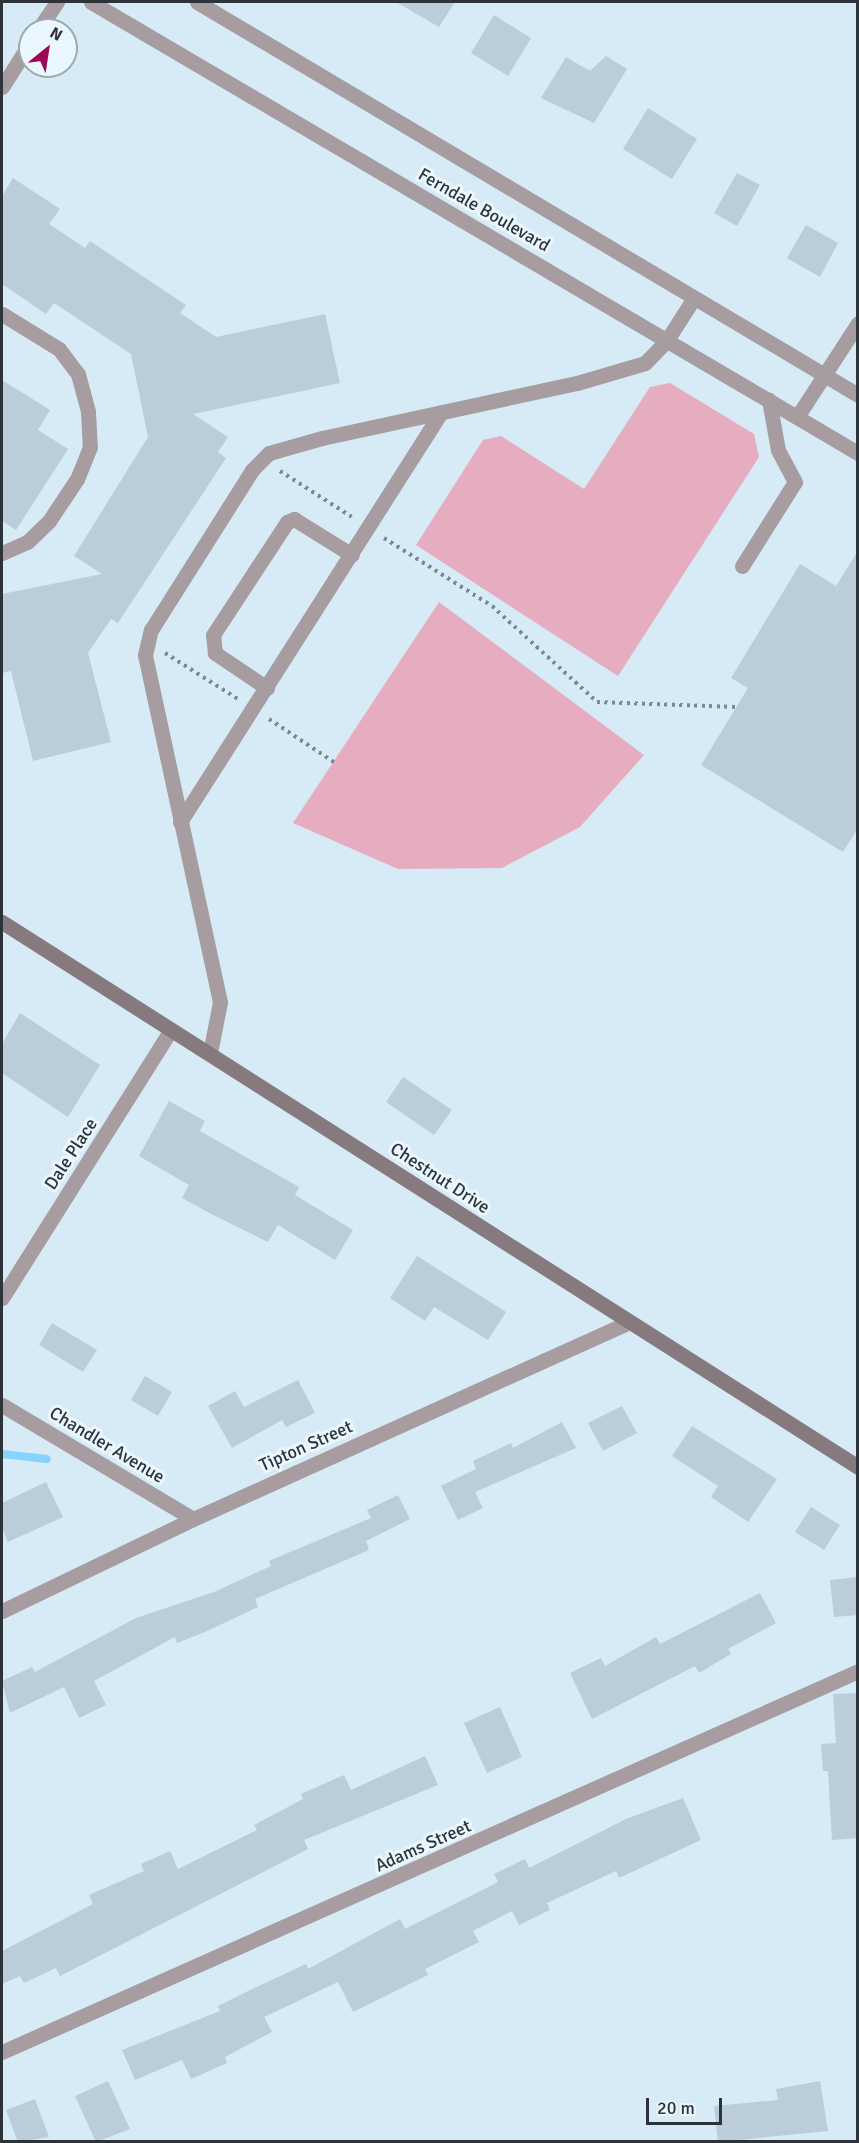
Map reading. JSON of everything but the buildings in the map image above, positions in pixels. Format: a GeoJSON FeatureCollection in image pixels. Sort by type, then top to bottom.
{"type":"FeatureCollection","features":[{"type":"Feature","properties":{"kind":"street"},"geometry":{"type":"LineString","coordinates":[[46,18],[57,2]]}},
{"type":"Feature","properties":{"kind":"street","name":"Ferndale Boulevard"},"geometry":{"type":"LineString","coordinates":[[91,2],[858,453]]}},
{"type":"Feature","properties":{"kind":"street","name":"Ferndale Boulevard"},"geometry":{"type":"LineString","coordinates":[[197,2],[858,395]]}},
{"type":"Feature","properties":{"kind":"street"},"geometry":{"type":"LineString","coordinates":[[2,87],[18,62]]}},
{"type":"Feature","properties":{"kind":"street"},"geometry":{"type":"LineString","coordinates":[[210,1053],[220,1002],[146,670],[147,642],[262,459],[322,438],[577,383],[645,363],[667,340],[694,298]]}},
{"type":"Feature","properties":{"kind":"street"},"geometry":{"type":"LineString","coordinates":[[2,314],[59,350],[78,374],[90,447],[77,479],[49,521],[27,542],[2,553]]}},
{"type":"Feature","properties":{"kind":"street"},"geometry":{"type":"LineString","coordinates":[[797,417],[858,323]]}},
{"type":"Feature","properties":{"kind":"street"},"geometry":{"type":"LineString","coordinates":[[741,567],[795,482],[778,450],[769,400]]}},
{"type":"Feature","properties":{"kind":"street"},"geometry":{"type":"LineString","coordinates":[[180,822],[441,412]]}},
{"type":"Feature","properties":{"kind":"street"},"geometry":{"type":"LineString","coordinates":[[267,688],[214,654],[213,635],[287,522],[294,519],[352,555]]}},
{"type":"Feature","properties":{"kind":"street","name":"Chestnut Drive"},"geometry":{"type":"LineString","coordinates":[[2,922],[858,1467]]}},
{"type":"Feature","properties":{"kind":"street","name":"Dale Place"},"geometry":{"type":"LineString","coordinates":[[2,1298],[171,1030]]}},
{"type":"Feature","properties":{"kind":"street","name":"Tipton Street"},"geometry":{"type":"LineString","coordinates":[[2,1611],[193,1519],[629,1322]]}},
{"type":"Feature","properties":{"kind":"street","name":"Chandler Avenue"},"geometry":{"type":"LineString","coordinates":[[2,1406],[193,1519]]}},
{"type":"Feature","properties":{"kind":"street","name":"Adams Street"},"geometry":{"type":"LineString","coordinates":[[2,2052],[858,1671]]}},
{"type":"Feature","properties":{"kind":"path"},"geometry":{"type":"LineString","coordinates":[[262,459],[492,606],[597,702],[736,707]]}},
{"type":"Feature","properties":{"kind":"shaded area"},"geometry":{"type":"Polygon","coordinates":[[[670,383],[754,434],[759,457],[618,676],[416,545],[483,440],[501,436],[584,489],[650,387],[670,383]]]}},
{"type":"Feature","properties":{"kind":"shaded area"},"geometry":{"type":"Polygon","coordinates":[[[439,602],[644,755],[580,827],[502,868],[398,869],[293,823],[439,602]]]}},
{"type":"Feature","properties":{"kind":"waterway"},"geometry":{"type":"LineString","coordinates":[[2,1454],[47,1459]]}}]}
